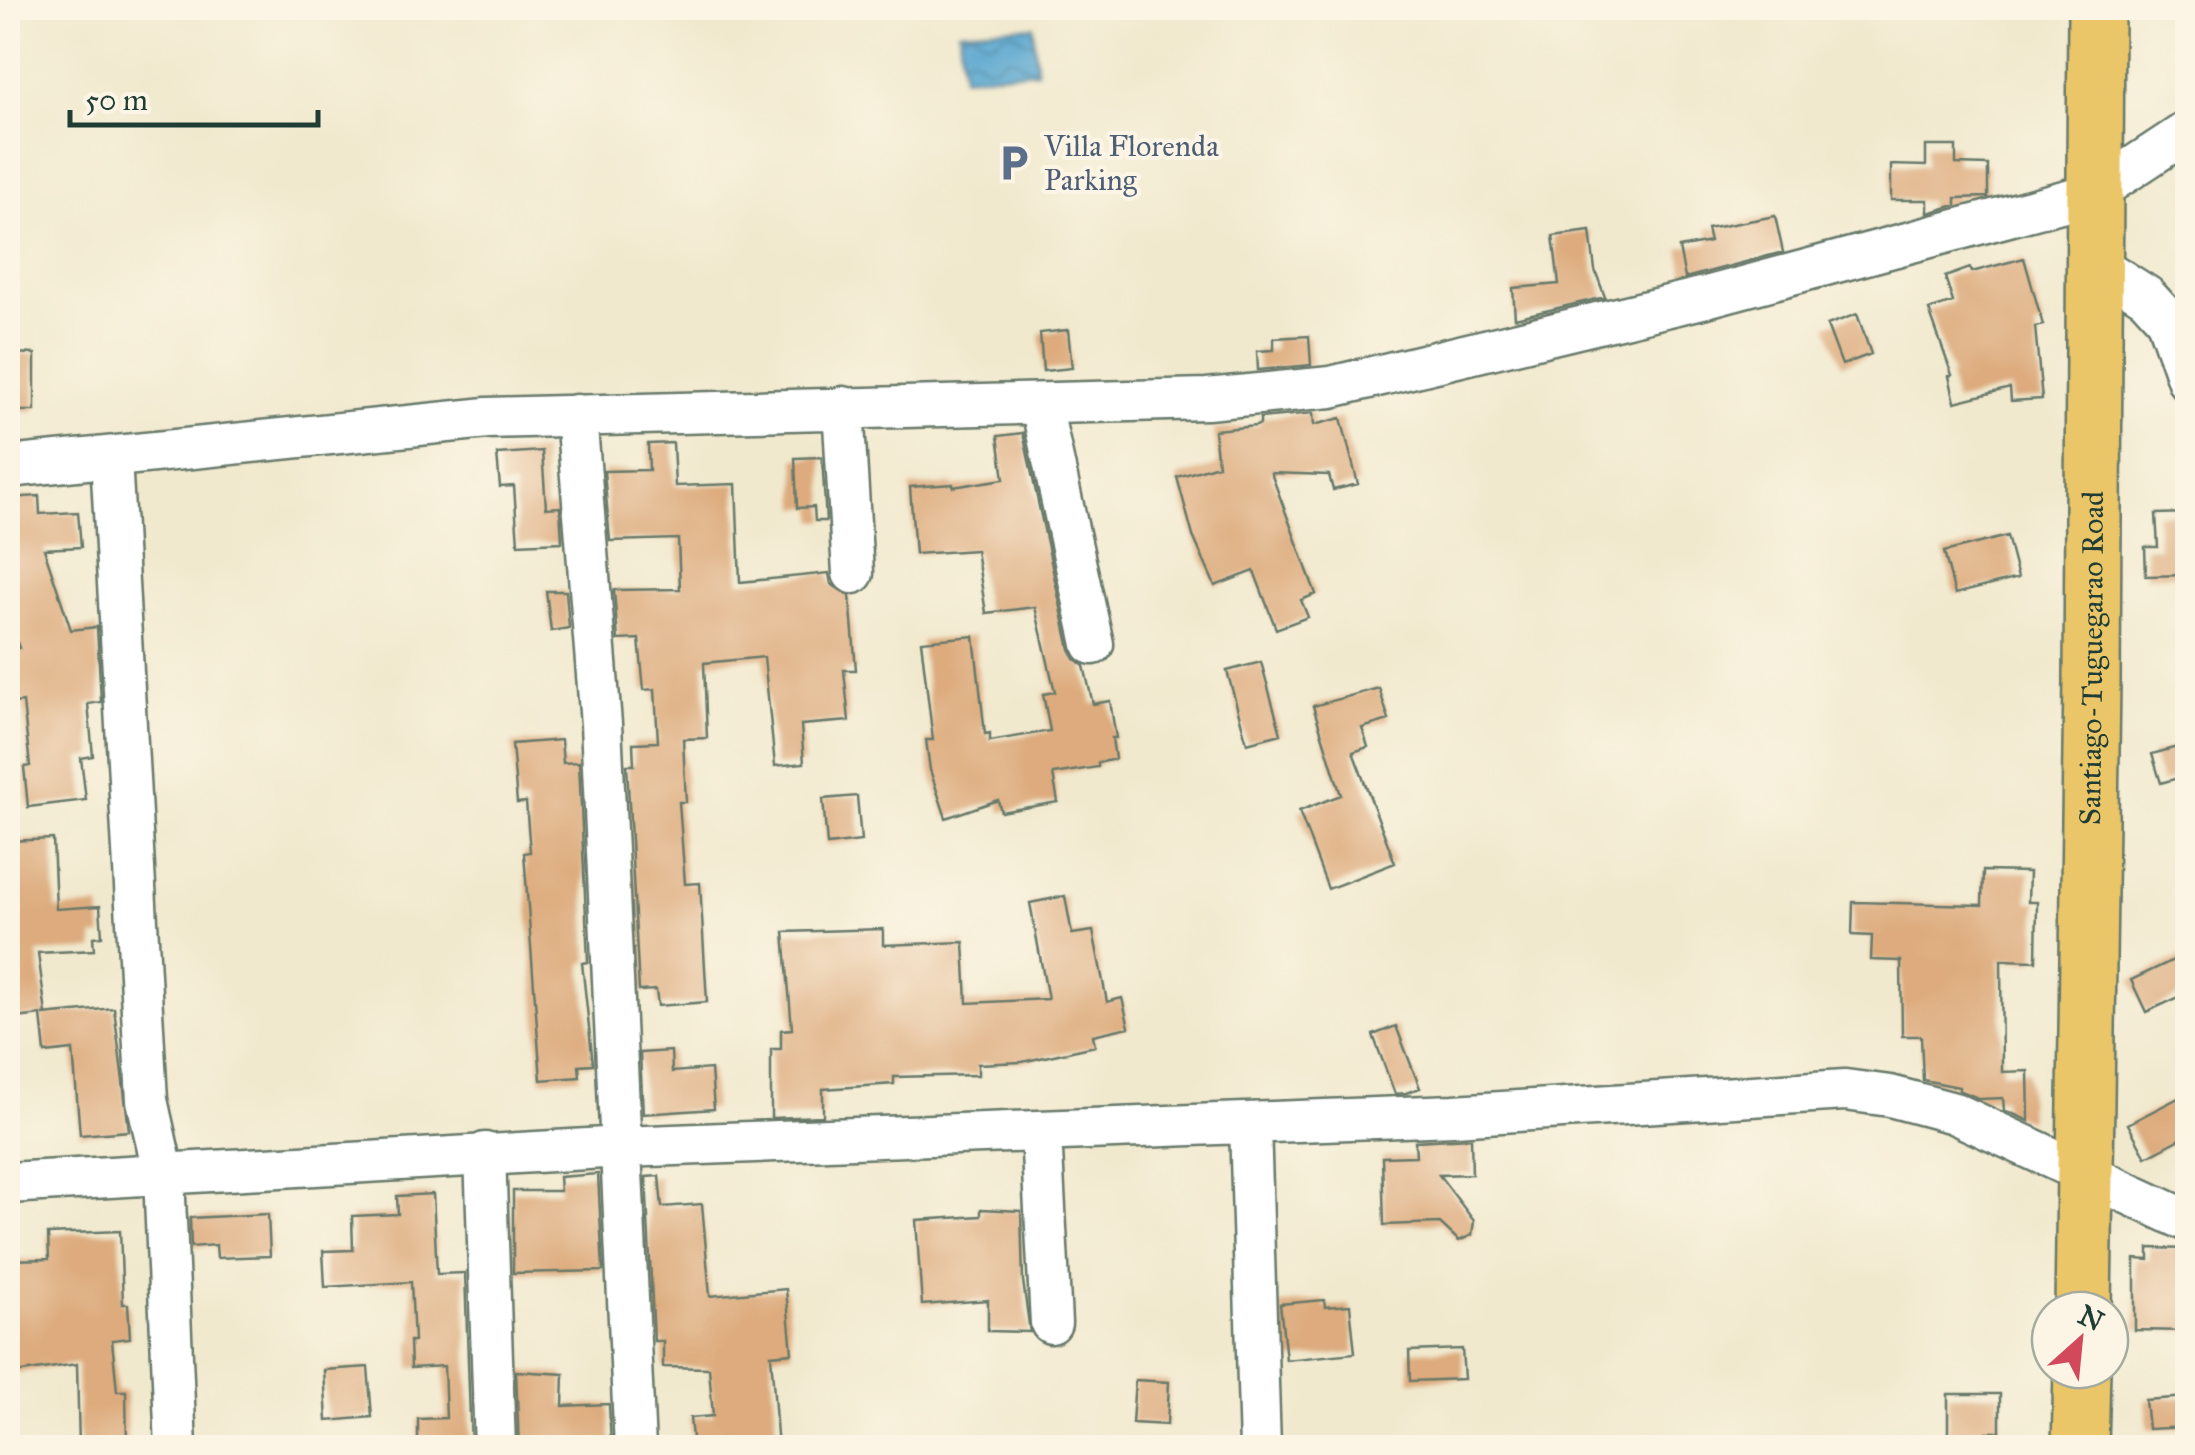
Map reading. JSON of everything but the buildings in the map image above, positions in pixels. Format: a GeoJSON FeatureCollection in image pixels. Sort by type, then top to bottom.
{"type":"FeatureCollection","features":[{"type":"Feature","properties":{"kind":"highway","name":"Santiago-Tuguegarao Road"},"geometry":{"type":"LineString","coordinates":[[2083,1290],[2096,8]]}},
{"type":"Feature","properties":{"kind":"highway"},"geometry":{"type":"LineString","coordinates":[[2080,1448],[2081,1390]]}},
{"type":"Feature","properties":{"kind":"street"},"geometry":{"type":"LineString","coordinates":[[8,467],[487,418],[1206,399],[1331,387],[1706,297],[2094,193],[2188,131]]}},
{"type":"Feature","properties":{"kind":"street"},"geometry":{"type":"LineString","coordinates":[[2094,263],[2146,296],[2166,318],[2188,380]]}},
{"type":"Feature","properties":{"kind":"street"},"geometry":{"type":"LineString","coordinates":[[1041,405],[1093,644]]}},
{"type":"Feature","properties":{"kind":"street"},"geometry":{"type":"LineString","coordinates":[[843,407],[853,574]]}},
{"type":"Feature","properties":{"kind":"street"},"geometry":{"type":"LineString","coordinates":[[576,415],[601,724],[635,1448]]}},
{"type":"Feature","properties":{"kind":"street"},"geometry":{"type":"LineString","coordinates":[[111,458],[146,1100],[164,1176],[176,1448]]}},
{"type":"Feature","properties":{"kind":"street"},"geometry":{"type":"LineString","coordinates":[[8,1182],[164,1176],[622,1146],[1454,1115],[1845,1090],[1890,1096],[1954,1113],[2188,1221]]}},
{"type":"Feature","properties":{"kind":"street"},"geometry":{"type":"LineString","coordinates":[[1250,1124],[1260,1448]]}},
{"type":"Feature","properties":{"kind":"street"},"geometry":{"type":"LineString","coordinates":[[1041,1133],[1051,1323]]}},
{"type":"Feature","properties":{"kind":"street"},"geometry":{"type":"LineString","coordinates":[[485,1153],[494,1448]]}},
{"type":"Feature","properties":{"kind":"water"},"geometry":{"type":"Polygon","coordinates":[[[1033,26],[1037,71],[963,77],[959,31],[1033,26]]]}},
{"type":"Feature","properties":{"kind":"place","name":"Villa Florenda Parking"},"geometry":{"type":"Point","coordinates":[1014,163]}}]}
